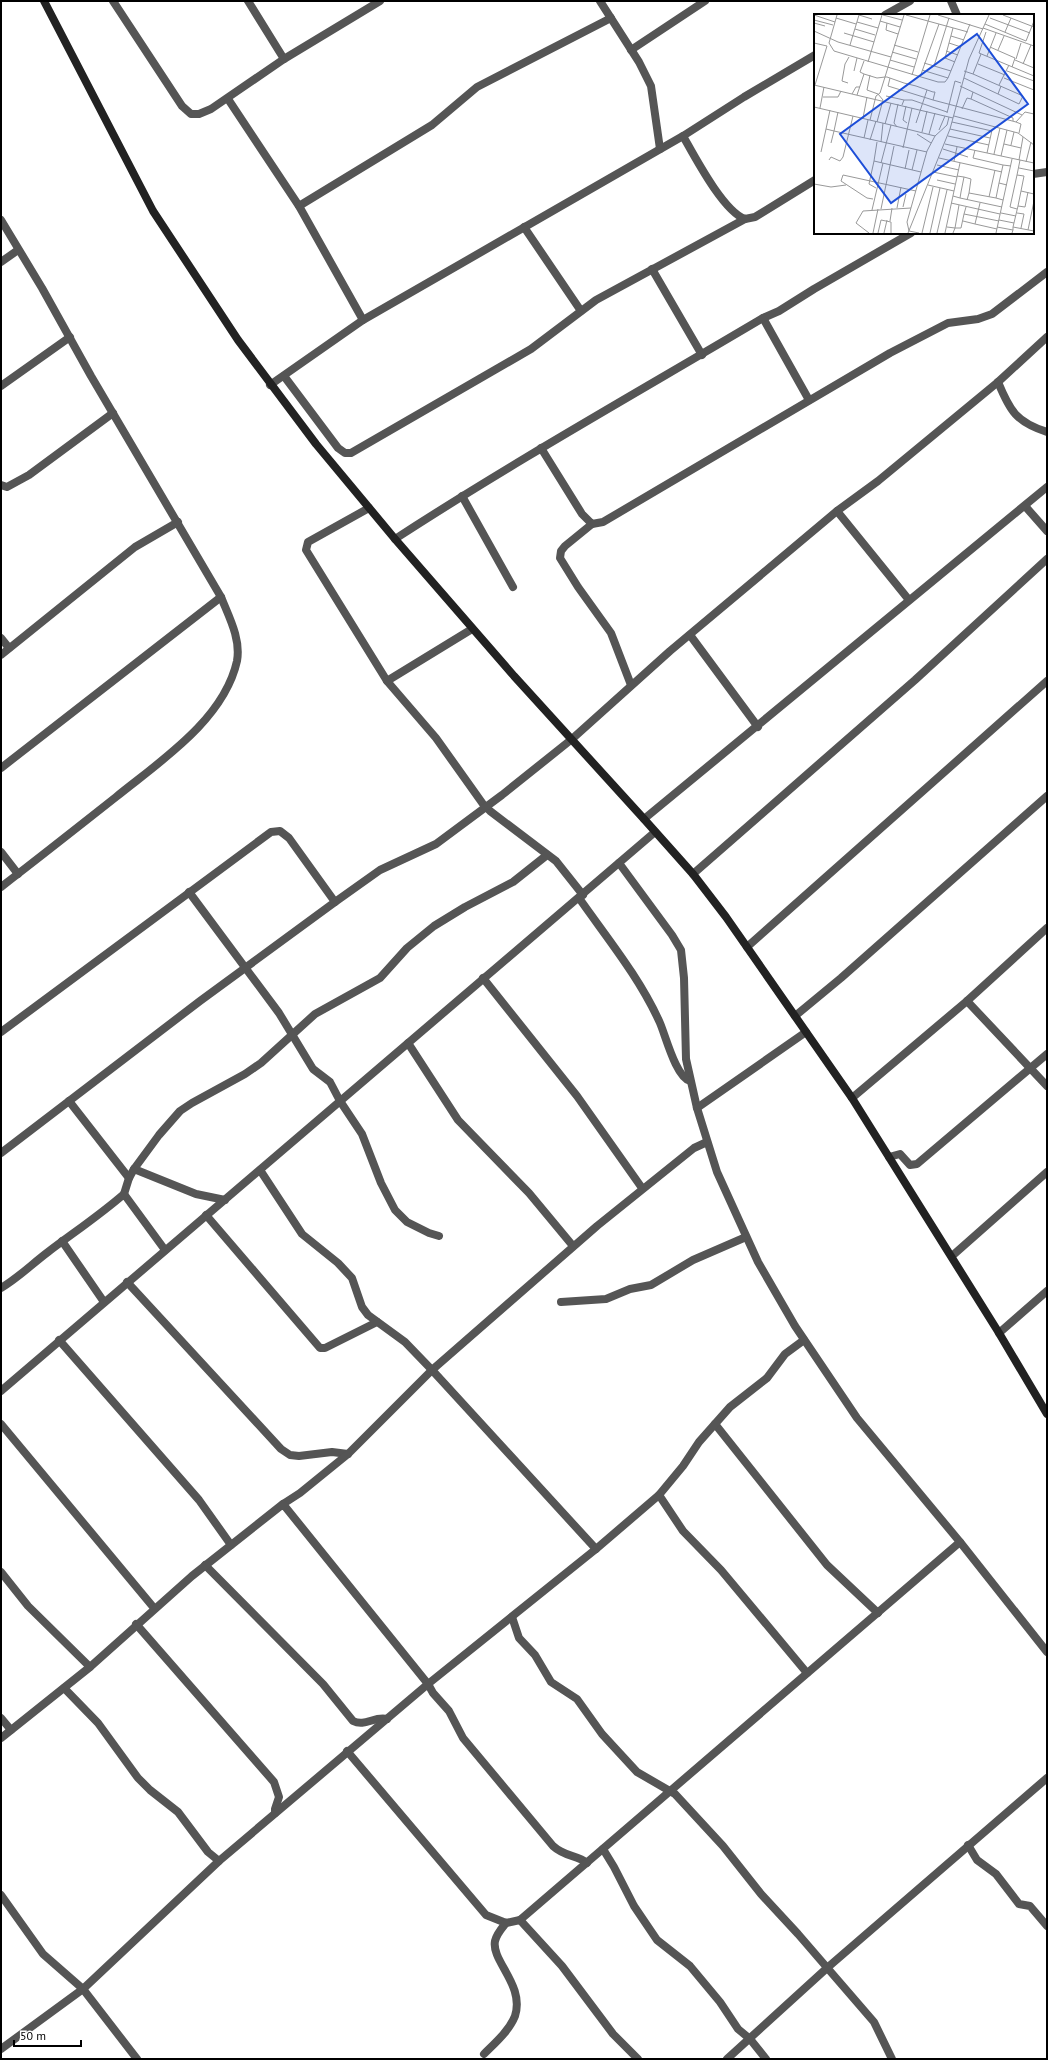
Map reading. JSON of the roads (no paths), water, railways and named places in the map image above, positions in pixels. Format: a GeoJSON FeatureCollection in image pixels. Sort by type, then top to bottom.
{"type":"FeatureCollection","features":[{"type":"Feature","properties":{"kind":"street"},"geometry":{"type":"LineString","coordinates":[[44,1],[153,211],[182,257],[270,385],[316,444],[395,539],[472,628],[693,874],[747,947],[852,1098],[952,1256],[1047,1414]]}},
{"type":"Feature","properties":{"kind":"street"},"geometry":{"type":"LineString","coordinates":[[113,1],[177,100],[191,114],[199,114],[228,99],[284,59],[380,1]]}},
{"type":"Feature","properties":{"kind":"street"},"geometry":{"type":"LineString","coordinates":[[248,1],[284,59]]}},
{"type":"Feature","properties":{"kind":"street"},"geometry":{"type":"LineString","coordinates":[[600,1],[631,50],[651,86],[660,149]]}},
{"type":"Feature","properties":{"kind":"street"},"geometry":{"type":"LineString","coordinates":[[631,50],[705,1]]}},
{"type":"Feature","properties":{"kind":"street"},"geometry":{"type":"LineString","coordinates":[[887,14],[910,1]]}},
{"type":"Feature","properties":{"kind":"street"},"geometry":{"type":"LineString","coordinates":[[951,1],[957,14]]}},
{"type":"Feature","properties":{"kind":"street"},"geometry":{"type":"LineString","coordinates":[[298,206],[432,126],[444,117],[468,93],[481,85],[534,59],[610,18]]}},
{"type":"Feature","properties":{"kind":"street"},"geometry":{"type":"LineString","coordinates":[[270,385],[363,320],[683,136],[737,101],[814,56]]}},
{"type":"Feature","properties":{"kind":"street"},"geometry":{"type":"LineString","coordinates":[[228,99],[298,206],[363,320]]}},
{"type":"Feature","properties":{"kind":"street"},"geometry":{"type":"LineString","coordinates":[[683,136],[720,196],[735,213],[745,219]]}},
{"type":"Feature","properties":{"kind":"street"},"geometry":{"type":"LineString","coordinates":[[1034,174],[1047,174]]}},
{"type":"Feature","properties":{"kind":"street"},"geometry":{"type":"LineString","coordinates":[[284,376],[338,448],[345,453],[352,453],[531,349],[581,311],[652,269],[745,219],[759,215],[814,181]]}},
{"type":"Feature","properties":{"kind":"street"},"geometry":{"type":"LineString","coordinates":[[1,220],[221,597],[233,627],[237,646],[237,660],[228,686],[209,714],[195,731],[163,761],[1,887]]}},
{"type":"Feature","properties":{"kind":"street"},"geometry":{"type":"LineString","coordinates":[[524,227],[581,311]]}},
{"type":"Feature","properties":{"kind":"street"},"geometry":{"type":"LineString","coordinates":[[395,539],[541,448],[909,234]]}},
{"type":"Feature","properties":{"kind":"street"},"geometry":{"type":"LineString","coordinates":[[1,262],[18,250]]}},
{"type":"Feature","properties":{"kind":"street"},"geometry":{"type":"LineString","coordinates":[[652,269],[702,355]]}},
{"type":"Feature","properties":{"kind":"street"},"geometry":{"type":"LineString","coordinates":[[631,685],[611,633],[578,587],[560,558],[561,551],[565,546],[592,524],[604,522],[890,353],[941,326],[952,322],[978,319],[992,314],[1047,272]]}},
{"type":"Feature","properties":{"kind":"street"},"geometry":{"type":"LineString","coordinates":[[763,318],[809,400]]}},
{"type":"Feature","properties":{"kind":"street"},"geometry":{"type":"LineString","coordinates":[[1,386],[70,337]]}},
{"type":"Feature","properties":{"kind":"street"},"geometry":{"type":"LineString","coordinates":[[1,1153],[245,968],[335,902],[380,870],[436,844],[486,808],[572,739],[631,685],[837,511],[878,481],[998,382],[1047,337]]}},
{"type":"Feature","properties":{"kind":"street"},"geometry":{"type":"LineString","coordinates":[[998,382],[1014,414],[1030,426],[1047,432]]}},
{"type":"Feature","properties":{"kind":"street"},"geometry":{"type":"LineString","coordinates":[[1,485],[7,486],[29,475],[113,413]]}},
{"type":"Feature","properties":{"kind":"street"},"geometry":{"type":"LineString","coordinates":[[541,448],[578,509],[592,524]]}},
{"type":"Feature","properties":{"kind":"street"},"geometry":{"type":"LineString","coordinates":[[644,819],[758,727],[909,600],[1047,487]]}},
{"type":"Feature","properties":{"kind":"street"},"geometry":{"type":"LineString","coordinates":[[462,496],[513,587]]}},
{"type":"Feature","properties":{"kind":"street"},"geometry":{"type":"LineString","coordinates":[[1025,506],[1047,531]]}},
{"type":"Feature","properties":{"kind":"street"},"geometry":{"type":"LineString","coordinates":[[369,508],[312,540],[306,547],[387,682],[436,738],[486,808],[562,867],[646,995],[660,1023],[678,1069],[684,1078],[690,1081]]}},
{"type":"Feature","properties":{"kind":"street"},"geometry":{"type":"LineString","coordinates":[[837,511],[909,600]]}},
{"type":"Feature","properties":{"kind":"street"},"geometry":{"type":"LineString","coordinates":[[1,655],[131,550],[178,522]]}},
{"type":"Feature","properties":{"kind":"street"},"geometry":{"type":"LineString","coordinates":[[693,874],[914,680],[1047,559]]}},
{"type":"Feature","properties":{"kind":"street"},"geometry":{"type":"LineString","coordinates":[[1,768],[221,597]]}},
{"type":"Feature","properties":{"kind":"street"},"geometry":{"type":"LineString","coordinates":[[387,682],[472,628]]}},
{"type":"Feature","properties":{"kind":"street"},"geometry":{"type":"LineString","coordinates":[[690,635],[758,727]]}},
{"type":"Feature","properties":{"kind":"street"},"geometry":{"type":"LineString","coordinates":[[1,638],[9,648]]}},
{"type":"Feature","properties":{"kind":"street"},"geometry":{"type":"LineString","coordinates":[[747,947],[1047,681]]}},
{"type":"Feature","properties":{"kind":"street"},"geometry":{"type":"LineString","coordinates":[[795,1016],[841,978],[1047,796]]}},
{"type":"Feature","properties":{"kind":"street"},"geometry":{"type":"LineString","coordinates":[[1,1032],[78,976],[254,843],[275,830],[285,833],[335,902]]}},
{"type":"Feature","properties":{"kind":"street"},"geometry":{"type":"LineString","coordinates":[[1,1391],[655,832]]}},
{"type":"Feature","properties":{"kind":"street"},"geometry":{"type":"LineString","coordinates":[[1,852],[18,874]]}},
{"type":"Feature","properties":{"kind":"street"},"geometry":{"type":"LineString","coordinates":[[1,1288],[18,1277],[124,1194],[128,1178],[159,1135],[180,1111],[249,1072],[315,1014],[380,978],[407,948],[434,926],[513,882],[547,855]]}},
{"type":"Feature","properties":{"kind":"street"},"geometry":{"type":"LineString","coordinates":[[619,863],[672,935],[681,950],[684,978],[686,1059],[697,1108],[717,1172],[746,1236],[780,1302],[857,1418],[960,1542],[1047,1652]]}},
{"type":"Feature","properties":{"kind":"street"},"geometry":{"type":"LineString","coordinates":[[189,892],[292,1033],[313,1069],[330,1082],[340,1101],[362,1134],[381,1183],[395,1210],[407,1222],[429,1233],[439,1236]]}},
{"type":"Feature","properties":{"kind":"street"},"geometry":{"type":"LineString","coordinates":[[852,1098],[966,1001],[1047,928]]}},
{"type":"Feature","properties":{"kind":"street"},"geometry":{"type":"LineString","coordinates":[[483,978],[577,1096],[642,1188]]}},
{"type":"Feature","properties":{"kind":"street"},"geometry":{"type":"LineString","coordinates":[[966,1001],[1047,1086]]}},
{"type":"Feature","properties":{"kind":"street"},"geometry":{"type":"LineString","coordinates":[[697,1108],[806,1032]]}},
{"type":"Feature","properties":{"kind":"street"},"geometry":{"type":"LineString","coordinates":[[408,1043],[458,1120],[529,1193],[574,1246]]}},
{"type":"Feature","properties":{"kind":"street"},"geometry":{"type":"LineString","coordinates":[[890,1157],[900,1154],[910,1165],[917,1164],[1047,1054]]}},
{"type":"Feature","properties":{"kind":"street"},"geometry":{"type":"LineString","coordinates":[[69,1101],[128,1178]]}},
{"type":"Feature","properties":{"kind":"street"},"geometry":{"type":"LineString","coordinates":[[1,1738],[90,1667],[154,1608],[205,1565],[283,1504],[300,1493],[348,1454],[432,1370],[574,1246],[642,1188],[694,1148],[707,1142]]}},
{"type":"Feature","properties":{"kind":"street"},"geometry":{"type":"LineString","coordinates":[[134,1170],[189,1191],[225,1200]]}},
{"type":"Feature","properties":{"kind":"street"},"geometry":{"type":"LineString","coordinates":[[260,1170],[302,1234],[349,1274],[364,1310],[376,1322],[404,1342],[432,1370],[596,1549]]}},
{"type":"Feature","properties":{"kind":"street"},"geometry":{"type":"LineString","coordinates":[[952,1256],[1047,1172]]}},
{"type":"Feature","properties":{"kind":"street"},"geometry":{"type":"LineString","coordinates":[[124,1194],[165,1250]]}},
{"type":"Feature","properties":{"kind":"street"},"geometry":{"type":"LineString","coordinates":[[206,1215],[320,1348],[326,1348],[347,1339],[376,1322]]}},
{"type":"Feature","properties":{"kind":"street"},"geometry":{"type":"LineString","coordinates":[[561,1302],[606,1299],[630,1289],[651,1285],[692,1260],[746,1236]]}},
{"type":"Feature","properties":{"kind":"street"},"geometry":{"type":"LineString","coordinates":[[62,1242],[104,1302]]}},
{"type":"Feature","properties":{"kind":"street"},"geometry":{"type":"LineString","coordinates":[[127,1282],[290,1456],[299,1456],[316,1452],[348,1454]]}},
{"type":"Feature","properties":{"kind":"street"},"geometry":{"type":"LineString","coordinates":[[999,1333],[1047,1291]]}},
{"type":"Feature","properties":{"kind":"street"},"geometry":{"type":"LineString","coordinates":[[59,1340],[199,1500],[231,1545]]}},
{"type":"Feature","properties":{"kind":"street"},"geometry":{"type":"LineString","coordinates":[[1,2049],[83,1989],[219,1861],[428,1684],[596,1549],[659,1495],[730,1407],[767,1378],[785,1354],[804,1340]]}},
{"type":"Feature","properties":{"kind":"street"},"geometry":{"type":"LineString","coordinates":[[1,1424],[154,1608]]}},
{"type":"Feature","properties":{"kind":"street"},"geometry":{"type":"LineString","coordinates":[[715,1424],[827,1565],[878,1613]]}},
{"type":"Feature","properties":{"kind":"street"},"geometry":{"type":"LineString","coordinates":[[659,1495],[683,1530],[721,1570],[807,1673]]}},
{"type":"Feature","properties":{"kind":"street"},"geometry":{"type":"LineString","coordinates":[[283,1504],[428,1684],[433,1693],[449,1711],[463,1738],[553,1846],[566,1856],[583,1860],[587,1863]]}},
{"type":"Feature","properties":{"kind":"street"},"geometry":{"type":"LineString","coordinates":[[348,1751],[486,1915],[506,1923],[520,1920],[960,1542]]}},
{"type":"Feature","properties":{"kind":"street"},"geometry":{"type":"LineString","coordinates":[[205,1565],[322,1684],[353,1721],[357,1723],[366,1723],[377,1718],[387,1719]]}},
{"type":"Feature","properties":{"kind":"street"},"geometry":{"type":"LineString","coordinates":[[1,1572],[28,1606],[90,1667]]}},
{"type":"Feature","properties":{"kind":"street"},"geometry":{"type":"LineString","coordinates":[[512,1617],[519,1638],[535,1655],[551,1682],[577,1699],[602,1734],[637,1772],[671,1791],[723,1846],[761,1894],[798,1934],[874,2022],[892,2059]]}},
{"type":"Feature","properties":{"kind":"street"},"geometry":{"type":"LineString","coordinates":[[136,1624],[274,1782],[279,1797],[274,1809],[275,1813]]}},
{"type":"Feature","properties":{"kind":"street"},"geometry":{"type":"LineString","coordinates":[[64,1688],[98,1723],[138,1778],[150,1790],[178,1812],[208,1852],[219,1861]]}},
{"type":"Feature","properties":{"kind":"street"},"geometry":{"type":"LineString","coordinates":[[1,1718],[11,1730]]}},
{"type":"Feature","properties":{"kind":"street"},"geometry":{"type":"LineString","coordinates":[[727,2059],[827,1968],[1047,1778]]}},
{"type":"Feature","properties":{"kind":"street"},"geometry":{"type":"LineString","coordinates":[[968,1845],[977,1860],[996,1874],[1019,1904],[1030,1906],[1047,1926]]}},
{"type":"Feature","properties":{"kind":"street"},"geometry":{"type":"LineString","coordinates":[[603,1849],[634,1906],[657,1940],[690,1966],[720,2002],[738,2029],[750,2038],[766,2059]]}},
{"type":"Feature","properties":{"kind":"street"},"geometry":{"type":"LineString","coordinates":[[1,1895],[43,1954],[83,1989],[137,2059]]}},
{"type":"Feature","properties":{"kind":"street"},"geometry":{"type":"LineString","coordinates":[[520,1920],[562,1966],[612,2034],[638,2059]]}},
{"type":"Feature","properties":{"kind":"street"},"geometry":{"type":"LineString","coordinates":[[484,2054],[510,2025],[516,2009],[514,1990],[495,1948],[496,1936],[506,1923]]}}]}
